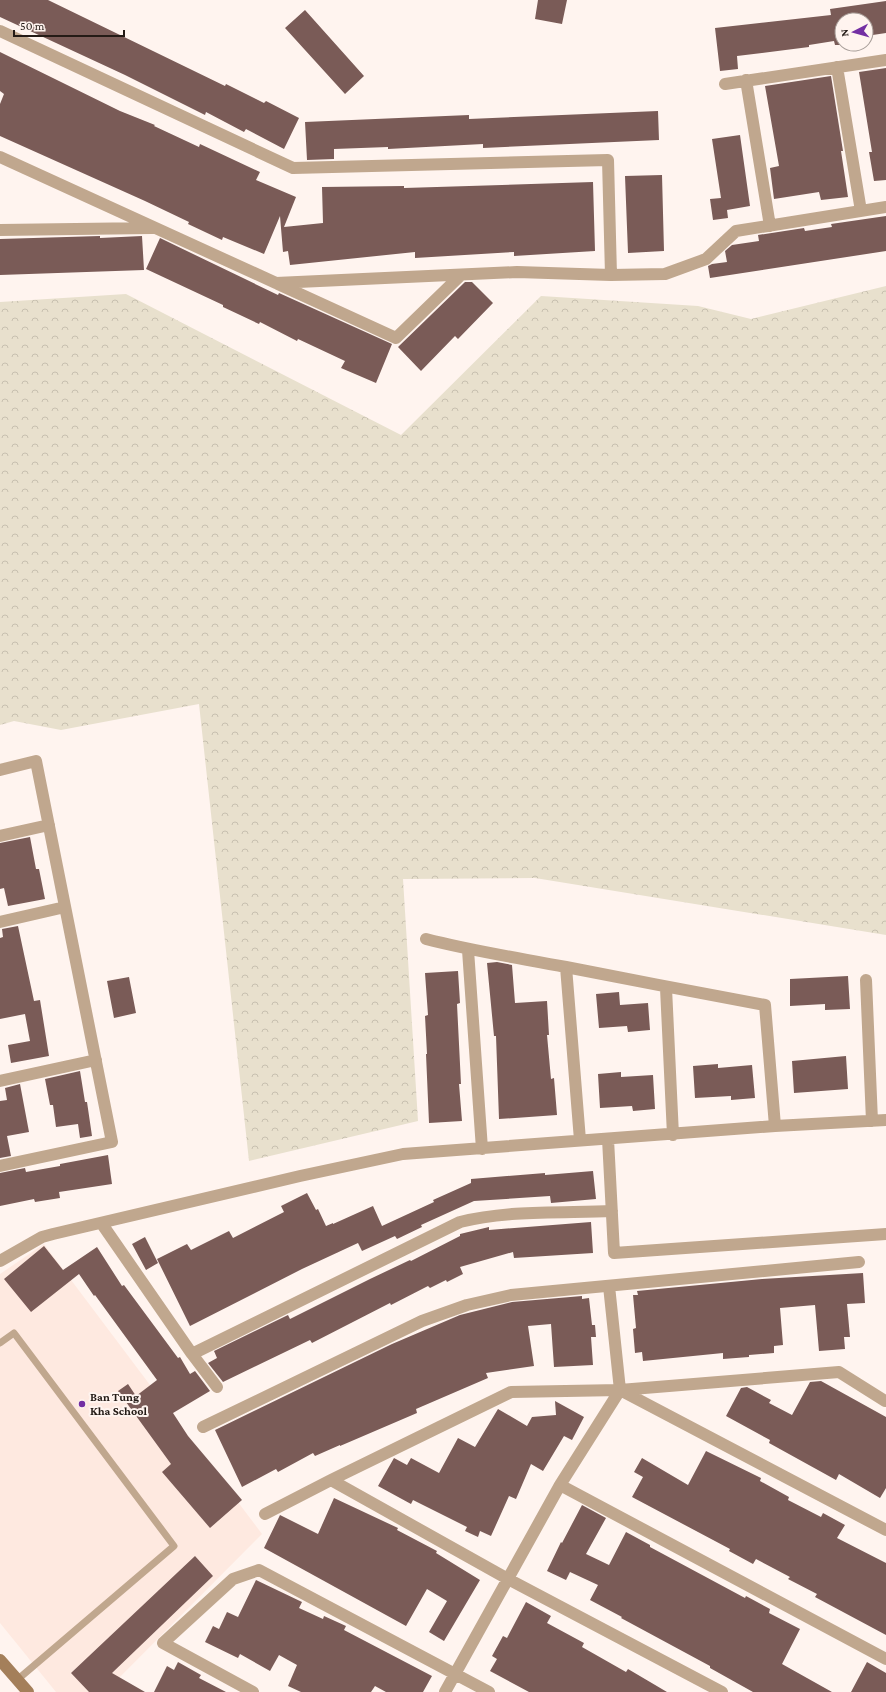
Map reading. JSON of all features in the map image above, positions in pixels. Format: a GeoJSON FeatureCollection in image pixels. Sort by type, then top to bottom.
{"type":"FeatureCollection","features":[{"type":"Feature","properties":{"kind":"street"},"geometry":{"type":"LineString","coordinates":[[0,31],[293,168],[608,160],[611,275]]}},
{"type":"Feature","properties":{"kind":"street"},"geometry":{"type":"LineString","coordinates":[[725,84],[886,60]]}},
{"type":"Feature","properties":{"kind":"street"},"geometry":{"type":"LineString","coordinates":[[837,67],[861,211]]}},
{"type":"Feature","properties":{"kind":"street"},"geometry":{"type":"LineString","coordinates":[[746,80],[770,226]]}},
{"type":"Feature","properties":{"kind":"street"},"geometry":{"type":"LineString","coordinates":[[0,157],[396,338],[460,274]]}},
{"type":"Feature","properties":{"kind":"street"},"geometry":{"type":"LineString","coordinates":[[276,283],[517,272],[611,275],[665,274],[706,259],[736,232],[886,207]]}},
{"type":"Feature","properties":{"kind":"street"},"geometry":{"type":"LineString","coordinates":[[0,230],[154,228]]}},
{"type":"Feature","properties":{"kind":"street"},"geometry":{"type":"LineString","coordinates":[[0,770],[36,761],[112,1142],[0,1166]]}},
{"type":"Feature","properties":{"kind":"street"},"geometry":{"type":"LineString","coordinates":[[0,836],[49,825]]}},
{"type":"Feature","properties":{"kind":"street"},"geometry":{"type":"LineString","coordinates":[[0,922],[65,907]]}},
{"type":"Feature","properties":{"kind":"street"},"geometry":{"type":"LineString","coordinates":[[426,939],[468,950],[566,967],[666,988],[765,1005],[775,1126]]}},
{"type":"Feature","properties":{"kind":"street"},"geometry":{"type":"LineString","coordinates":[[468,950],[482,1149]]}},
{"type":"Feature","properties":{"kind":"street"},"geometry":{"type":"LineString","coordinates":[[566,967],[580,1140]]}},
{"type":"Feature","properties":{"kind":"street"},"geometry":{"type":"LineString","coordinates":[[866,980],[872,1121]]}},
{"type":"Feature","properties":{"kind":"street"},"geometry":{"type":"LineString","coordinates":[[666,988],[674,1134]]}},
{"type":"Feature","properties":{"kind":"street"},"geometry":{"type":"LineString","coordinates":[[0,1081],[96,1060]]}},
{"type":"Feature","properties":{"kind":"street"},"geometry":{"type":"LineString","coordinates":[[0,1261],[42,1237],[102,1224],[148,1211],[277,1181],[403,1154],[775,1126],[886,1120]]}},
{"type":"Feature","properties":{"kind":"street"},"geometry":{"type":"LineString","coordinates":[[608,1139],[614,1253],[886,1234]]}},
{"type":"Feature","properties":{"kind":"street"},"geometry":{"type":"LineString","coordinates":[[192,1354],[460,1222],[480,1217],[507,1214],[612,1211]]}},
{"type":"Feature","properties":{"kind":"street"},"geometry":{"type":"LineString","coordinates":[[102,1224],[192,1354],[217,1386]]}},
{"type":"Feature","properties":{"kind":"street"},"geometry":{"type":"LineString","coordinates":[[203,1427],[422,1321],[468,1305],[511,1295],[858,1262]]}},
{"type":"Feature","properties":{"kind":"street"},"geometry":{"type":"LineString","coordinates":[[445,1692],[560,1485],[620,1390],[609,1286]]}},
{"type":"Feature","properties":{"kind":"street"},"geometry":{"type":"LineString","coordinates":[[264,1514],[511,1392],[620,1390],[839,1372],[885,1401]]}},
{"type":"Feature","properties":{"kind":"street"},"geometry":{"type":"LineString","coordinates":[[620,1390],[886,1530]]}},
{"type":"Feature","properties":{"kind":"street"},"geometry":{"type":"LineString","coordinates":[[331,1480],[508,1579],[722,1692]]}},
{"type":"Feature","properties":{"kind":"street"},"geometry":{"type":"LineString","coordinates":[[560,1485],[886,1659]]}},
{"type":"Feature","properties":{"kind":"street"},"geometry":{"type":"LineString","coordinates":[[253,1692],[163,1644],[233,1579],[259,1570],[489,1692]]}},
{"type":"Feature","properties":{"kind":"street"},"geometry":{"type":"LineString","coordinates":[[0,1660],[28,1692]]}},
{"type":"Feature","properties":{"kind":"lane"},"geometry":{"type":"LineString","coordinates":[[0,1343],[14,1333],[174,1546],[17,1680]]}},
{"type":"Feature","properties":{"kind":"shaded area","name":"Ban Tung Kha School"},"geometry":{"type":"Polygon","coordinates":[[[44,1244],[262,1534],[105,1692],[56,1692],[0,1623],[0,1274],[44,1244]]]}},
{"type":"Feature","properties":{"kind":"green space"},"geometry":{"type":"Polygon","coordinates":[[[886,286],[886,935],[535,878],[403,879],[418,1121],[249,1161],[199,704],[61,730],[14,721],[0,725],[0,302],[126,294],[401,435],[541,296],[698,306],[751,319],[886,286]]]}},
{"type":"Feature","properties":{"kind":"building"},"geometry":{"type":"Polygon","coordinates":[[[0,0],[48,0],[225,86],[226,84],[264,103],[266,101],[299,118],[284,149],[246,129],[244,132],[206,112],[205,115],[125,75],[0,17],[0,0]]]}},
{"type":"Feature","properties":{"kind":"building"},"geometry":{"type":"Polygon","coordinates":[[[538,0],[567,0],[562,24],[535,19],[538,0]]]}},
{"type":"Feature","properties":{"kind":"building"},"geometry":{"type":"Polygon","coordinates":[[[886,1],[886,33],[874,35],[874,12],[834,12],[834,41],[809,45],[809,47],[737,56],[738,69],[720,71],[715,28],[831,15],[830,9],[886,1]]]}},
{"type":"Feature","properties":{"kind":"building"},"geometry":{"type":"Polygon","coordinates":[[[305,10],[364,76],[345,94],[285,28],[305,10]]]}},
{"type":"Feature","properties":{"kind":"building"},"geometry":{"type":"Polygon","coordinates":[[[0,52],[120,111],[155,125],[154,126],[199,147],[200,144],[260,172],[256,180],[296,197],[284,227],[323,223],[322,187],[404,186],[404,188],[593,182],[595,251],[514,256],[514,252],[415,258],[415,252],[290,265],[288,251],[283,252],[280,216],[264,254],[223,237],[222,240],[145,201],[0,136],[0,104],[4,94],[0,91],[0,52]]]}},
{"type":"Feature","properties":{"kind":"building"},"geometry":{"type":"Polygon","coordinates":[[[886,68],[886,180],[874,181],[869,152],[872,152],[859,72],[886,68]]]}},
{"type":"Feature","properties":{"kind":"building"},"geometry":{"type":"Polygon","coordinates":[[[831,76],[843,151],[841,151],[848,197],[821,200],[819,192],[774,199],[770,168],[779,166],[765,86],[831,76]]]}},
{"type":"Feature","properties":{"kind":"building"},"geometry":{"type":"Polygon","coordinates":[[[658,111],[659,140],[483,148],[483,144],[388,149],[388,147],[334,149],[334,159],[307,160],[305,122],[469,115],[469,119],[658,111]]]}},
{"type":"Feature","properties":{"kind":"building"},"geometry":{"type":"Polygon","coordinates":[[[740,135],[750,206],[727,210],[728,218],[713,220],[710,199],[721,198],[712,139],[740,135]]]}},
{"type":"Feature","properties":{"kind":"building"},"geometry":{"type":"Polygon","coordinates":[[[662,175],[664,251],[628,253],[625,176],[662,175]]]}},
{"type":"Feature","properties":{"kind":"building"},"geometry":{"type":"Polygon","coordinates":[[[886,216],[886,251],[710,278],[708,266],[727,262],[725,251],[732,245],[759,241],[758,235],[804,228],[805,231],[832,227],[831,224],[886,216]]]}},
{"type":"Feature","properties":{"kind":"building"},"geometry":{"type":"Polygon","coordinates":[[[100,236],[100,238],[142,236],[144,270],[0,275],[0,239],[100,236]]]}},
{"type":"Feature","properties":{"kind":"building"},"geometry":{"type":"Polygon","coordinates":[[[160,238],[278,295],[279,293],[392,344],[376,383],[341,368],[345,361],[298,339],[297,341],[260,322],[259,324],[223,307],[223,305],[146,269],[160,238]]]}},
{"type":"Feature","properties":{"kind":"building"},"geometry":{"type":"Polygon","coordinates":[[[465,282],[472,282],[493,303],[458,339],[455,336],[421,371],[398,347],[465,282]]]}},
{"type":"Feature","properties":{"kind":"building"},"geometry":{"type":"Polygon","coordinates":[[[30,837],[36,869],[39,869],[45,899],[8,906],[4,888],[0,889],[0,843],[30,837]]]}},
{"type":"Feature","properties":{"kind":"building"},"geometry":{"type":"Polygon","coordinates":[[[18,926],[34,1001],[40,1000],[49,1056],[11,1063],[8,1045],[30,1041],[25,1014],[0,1019],[0,938],[3,937],[2,929],[18,926]]]}},
{"type":"Feature","properties":{"kind":"building"},"geometry":{"type":"Polygon","coordinates":[[[497,962],[512,965],[515,1003],[547,1001],[549,1035],[547,1035],[551,1079],[554,1078],[557,1115],[499,1119],[496,1036],[494,1036],[487,963],[497,962]]]}},
{"type":"Feature","properties":{"kind":"building"},"geometry":{"type":"Polygon","coordinates":[[[458,971],[460,1003],[457,1004],[461,1084],[459,1084],[462,1121],[429,1123],[425,1016],[428,1015],[425,973],[458,971]]]}},
{"type":"Feature","properties":{"kind":"building"},"geometry":{"type":"Polygon","coordinates":[[[848,976],[850,1009],[825,1010],[825,1004],[790,1006],[790,979],[848,976]]]}},
{"type":"Feature","properties":{"kind":"building"},"geometry":{"type":"Polygon","coordinates":[[[129,977],[136,1013],[114,1018],[107,981],[129,977]]]}},
{"type":"Feature","properties":{"kind":"building"},"geometry":{"type":"Polygon","coordinates":[[[619,992],[620,1005],[648,1003],[650,1030],[628,1032],[627,1026],[599,1028],[596,994],[619,992]]]}},
{"type":"Feature","properties":{"kind":"building"},"geometry":{"type":"Polygon","coordinates":[[[846,1056],[848,1089],[794,1093],[792,1061],[846,1056]]]}},
{"type":"Feature","properties":{"kind":"building"},"geometry":{"type":"Polygon","coordinates":[[[718,1064],[718,1068],[752,1065],[755,1098],[731,1100],[731,1096],[695,1098],[693,1066],[718,1064]]]}},
{"type":"Feature","properties":{"kind":"building"},"geometry":{"type":"Polygon","coordinates":[[[80,1071],[85,1102],[87,1102],[92,1136],[80,1138],[78,1124],[56,1127],[53,1105],[50,1105],[45,1079],[80,1071]]]}},
{"type":"Feature","properties":{"kind":"building"},"geometry":{"type":"Polygon","coordinates":[[[621,1072],[621,1077],[653,1075],[655,1109],[633,1111],[632,1106],[600,1108],[598,1074],[621,1072]]]}},
{"type":"Feature","properties":{"kind":"building"},"geometry":{"type":"Polygon","coordinates":[[[20,1084],[29,1132],[7,1136],[11,1156],[0,1158],[0,1101],[7,1100],[5,1088],[20,1084]]]}},
{"type":"Feature","properties":{"kind":"building"},"geometry":{"type":"Polygon","coordinates":[[[108,1155],[112,1184],[59,1192],[60,1198],[35,1202],[34,1199],[0,1206],[0,1173],[25,1168],[26,1172],[108,1155]]]}},
{"type":"Feature","properties":{"kind":"building"},"geometry":{"type":"Polygon","coordinates":[[[593,1171],[596,1199],[551,1203],[550,1196],[474,1201],[421,1225],[422,1227],[397,1239],[395,1236],[362,1251],[358,1243],[302,1269],[190,1326],[157,1259],[187,1244],[191,1250],[229,1231],[233,1238],[284,1212],[281,1206],[307,1193],[316,1210],[318,1209],[326,1226],[373,1206],[382,1226],[434,1202],[433,1200],[471,1183],[471,1179],[593,1171]]]}},
{"type":"Feature","properties":{"kind":"building"},"geometry":{"type":"Polygon","coordinates":[[[591,1222],[593,1253],[514,1258],[513,1252],[460,1267],[463,1274],[447,1282],[446,1280],[430,1288],[428,1286],[391,1305],[390,1303],[312,1343],[310,1340],[223,1382],[208,1363],[217,1358],[214,1351],[288,1315],[290,1319],[370,1279],[410,1260],[411,1261],[460,1236],[460,1234],[489,1227],[489,1230],[591,1222]]]}},
{"type":"Feature","properties":{"kind":"building"},"geometry":{"type":"Polygon","coordinates":[[[145,1237],[158,1263],[146,1270],[132,1244],[145,1237]]]}},
{"type":"Feature","properties":{"kind":"building"},"geometry":{"type":"Polygon","coordinates":[[[44,1246],[63,1270],[97,1247],[122,1286],[124,1285],[178,1358],[180,1357],[190,1374],[195,1371],[210,1391],[173,1413],[188,1436],[242,1500],[210,1528],[162,1472],[171,1464],[118,1391],[128,1384],[136,1396],[157,1380],[79,1274],[31,1312],[4,1279],[44,1246]]]}},
{"type":"Feature","properties":{"kind":"building"},"geometry":{"type":"Polygon","coordinates":[[[863,1273],[865,1303],[847,1304],[850,1337],[844,1337],[845,1349],[819,1351],[815,1305],[780,1308],[783,1345],[774,1346],[774,1353],[723,1359],[723,1353],[643,1361],[642,1352],[635,1353],[633,1329],[636,1328],[633,1295],[638,1295],[637,1291],[762,1279],[863,1273]]]}},
{"type":"Feature","properties":{"kind":"building"},"geometry":{"type":"Polygon","coordinates":[[[582,1296],[582,1299],[589,1298],[592,1325],[595,1325],[596,1337],[591,1337],[593,1365],[554,1367],[551,1324],[528,1326],[534,1366],[486,1373],[488,1378],[416,1409],[417,1413],[315,1456],[313,1453],[278,1472],[276,1469],[242,1487],[215,1430],[392,1344],[460,1315],[512,1302],[582,1296]]]}},
{"type":"Feature","properties":{"kind":"building"},"geometry":{"type":"Polygon","coordinates":[[[821,1381],[886,1417],[886,1488],[880,1498],[839,1474],[836,1480],[769,1443],[770,1440],[726,1416],[741,1388],[747,1387],[771,1400],[769,1403],[792,1415],[810,1382],[821,1381]]]}},
{"type":"Feature","properties":{"kind":"building"},"geometry":{"type":"Polygon","coordinates":[[[555,1401],[584,1417],[572,1440],[564,1436],[543,1471],[531,1464],[516,1499],[509,1496],[491,1536],[480,1531],[478,1537],[465,1531],[467,1527],[413,1500],[411,1504],[378,1486],[394,1458],[407,1465],[411,1458],[439,1473],[458,1438],[475,1447],[498,1409],[527,1426],[532,1417],[556,1415],[555,1401]]]}},
{"type":"Feature","properties":{"kind":"building"},"geometry":{"type":"Polygon","coordinates":[[[706,1451],[761,1478],[760,1481],[789,1497],[788,1500],[821,1517],[823,1513],[845,1525],[837,1538],[886,1563],[886,1635],[815,1597],[817,1594],[788,1579],[790,1577],[756,1559],[753,1564],[729,1551],[730,1549],[632,1497],[643,1477],[634,1472],[642,1458],[688,1485],[706,1451]]]}},
{"type":"Feature","properties":{"kind":"building"},"geometry":{"type":"Polygon","coordinates":[[[334,1498],[398,1528],[397,1530],[437,1551],[436,1553],[480,1580],[444,1641],[429,1632],[447,1601],[427,1589],[406,1626],[264,1548],[280,1515],[318,1534],[334,1498]]]}},
{"type":"Feature","properties":{"kind":"building"},"geometry":{"type":"Polygon","coordinates":[[[582,1505],[606,1518],[586,1554],[609,1565],[626,1532],[650,1545],[650,1547],[745,1598],[746,1596],[770,1609],[769,1613],[800,1629],[782,1664],[832,1692],[753,1692],[710,1668],[710,1666],[590,1600],[598,1585],[570,1572],[566,1580],[547,1571],[561,1542],[562,1543],[582,1505]]]}},
{"type":"Feature","properties":{"kind":"building"},"geometry":{"type":"Polygon","coordinates":[[[195,1556],[213,1576],[112,1673],[145,1692],[89,1692],[71,1673],[195,1556]]]}},
{"type":"Feature","properties":{"kind":"building"},"geometry":{"type":"Polygon","coordinates":[[[256,1580],[302,1602],[299,1608],[323,1619],[324,1616],[346,1626],[344,1630],[432,1676],[423,1692],[386,1692],[375,1686],[371,1692],[301,1692],[288,1686],[297,1665],[279,1655],[270,1671],[240,1654],[238,1658],[205,1642],[213,1626],[219,1629],[227,1612],[238,1617],[256,1580]]]}},
{"type":"Feature","properties":{"kind":"building"},"geometry":{"type":"Polygon","coordinates":[[[526,1602],[551,1616],[547,1623],[584,1643],[582,1647],[626,1672],[628,1669],[667,1692],[529,1692],[490,1671],[497,1659],[492,1656],[503,1636],[507,1638],[526,1602]]]}},
{"type":"Feature","properties":{"kind":"building"},"geometry":{"type":"Polygon","coordinates":[[[178,1662],[201,1675],[199,1678],[226,1692],[154,1692],[167,1666],[174,1670],[178,1662]]]}},
{"type":"Feature","properties":{"kind":"building"},"geometry":{"type":"Polygon","coordinates":[[[867,1662],[886,1673],[886,1692],[851,1692],[867,1662]]]}},
{"type":"Feature","properties":{"kind":"place","name":"Ban Tung Kha School"},"geometry":{"type":"Point","coordinates":[82,1404]}}]}
